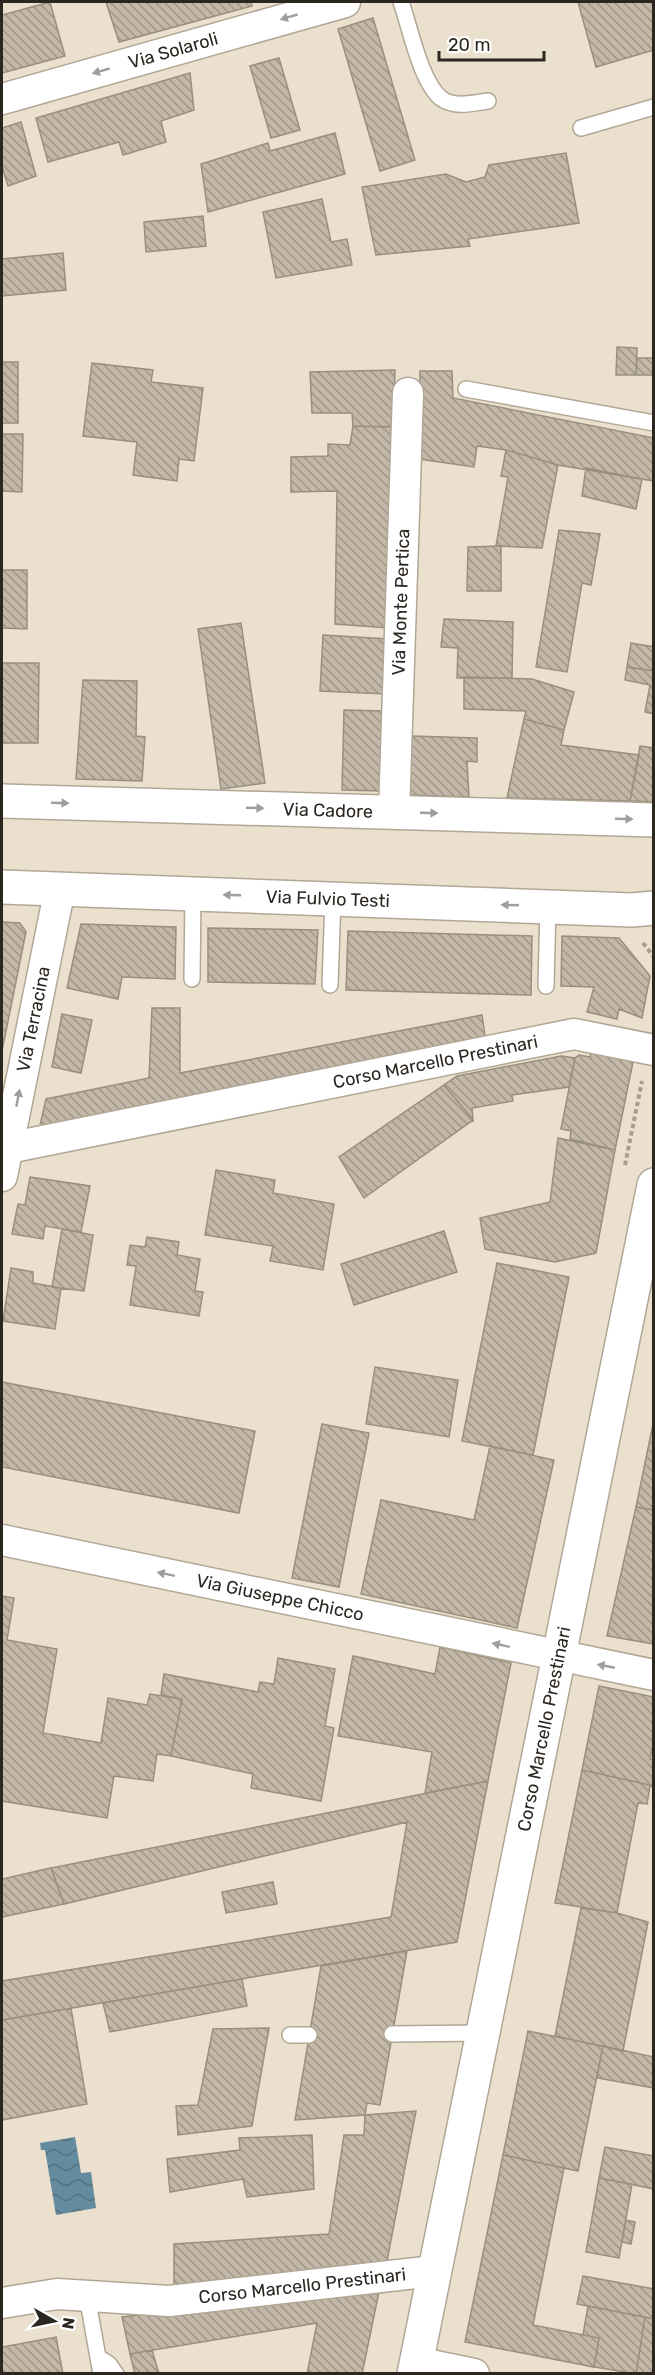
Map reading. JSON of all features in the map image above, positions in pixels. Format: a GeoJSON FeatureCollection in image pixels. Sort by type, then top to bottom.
{"type":"FeatureCollection","features":[{"type":"Feature","properties":{"kind":"street","name":"Via Solaroli"},"geometry":{"type":"LineString","coordinates":[[2,99],[345,2]]}},
{"type":"Feature","properties":{"kind":"street","name":"Via Monte Pertica"},"geometry":{"type":"LineString","coordinates":[[394,812],[408,393]]}},
{"type":"Feature","properties":{"kind":"street","name":"Via Cadore"},"geometry":{"type":"LineString","coordinates":[[2,801],[654,820]]}},
{"type":"Feature","properties":{"kind":"street","name":"Via Fulvio Testi"},"geometry":{"type":"LineString","coordinates":[[2,887],[548,907],[654,908]]}},
{"type":"Feature","properties":{"kind":"street","name":"Via Terracina"},"geometry":{"type":"LineString","coordinates":[[60,888],[5,1162],[218,1105]]}},
{"type":"Feature","properties":{"kind":"street","name":"Corso Marcello Prestinari"},"geometry":{"type":"LineString","coordinates":[[218,1105],[574,1034],[654,1050]]}},
{"type":"Feature","properties":{"kind":"street","name":"Corso Marcello Prestinari"},"geometry":{"type":"LineString","coordinates":[[415,2368],[654,1185]]}},
{"type":"Feature","properties":{"kind":"street","name":"Via Giuseppe Chicco"},"geometry":{"type":"LineString","coordinates":[[2,1540],[558,1657],[654,1675]]}},
{"type":"Feature","properties":{"kind":"street","name":"Corso Marcello Prestinari"},"geometry":{"type":"LineString","coordinates":[[2,2303],[57,2294],[169,2301],[434,2271]]}},
{"type":"Feature","properties":{"kind":"street"},"geometry":{"type":"LineString","coordinates":[[415,2368],[474,2373]]}},
{"type":"Feature","properties":{"kind":"lane"},"geometry":{"type":"LineString","coordinates":[[401,2],[429,86],[443,100],[459,105],[488,101]]}},
{"type":"Feature","properties":{"kind":"lane"},"geometry":{"type":"LineString","coordinates":[[581,128],[654,107]]}},
{"type":"Feature","properties":{"kind":"lane"},"geometry":{"type":"LineString","coordinates":[[466,389],[654,423]]}},
{"type":"Feature","properties":{"kind":"lane"},"geometry":{"type":"LineString","coordinates":[[192,979],[193,894]]}},
{"type":"Feature","properties":{"kind":"lane"},"geometry":{"type":"LineString","coordinates":[[330,985],[333,898]]}},
{"type":"Feature","properties":{"kind":"lane"},"geometry":{"type":"LineString","coordinates":[[546,986],[548,907]]}},
{"type":"Feature","properties":{"kind":"lane"},"geometry":{"type":"LineString","coordinates":[[392,2034],[482,2033]]}},
{"type":"Feature","properties":{"kind":"lane"},"geometry":{"type":"LineString","coordinates":[[290,2035],[309,2035]]}},
{"type":"Feature","properties":{"kind":"lane"},"geometry":{"type":"LineString","coordinates":[[87,2296],[101,2373]]}},
{"type":"Feature","properties":{"kind":"lane"},"geometry":{"type":"LineString","coordinates":[[98,2357],[109,2364],[116,2373]]}},
{"type":"Feature","properties":{"kind":"water"},"geometry":{"type":"Polygon","coordinates":[[[75,2137],[81,2173],[91,2172],[96,2208],[56,2215],[45,2150],[41,2150],[40,2143],[75,2137]]]}},
{"type":"Feature","properties":{"kind":"building"},"geometry":{"type":"Polygon","coordinates":[[[50,2],[65,56],[2,73],[2,15],[50,2]]]}},
{"type":"Feature","properties":{"kind":"building"},"geometry":{"type":"Polygon","coordinates":[[[106,2],[251,2],[252,6],[119,42],[106,2]]]}},
{"type":"Feature","properties":{"kind":"building"},"geometry":{"type":"Polygon","coordinates":[[[578,2],[654,2],[654,50],[596,67],[578,2]]]}},
{"type":"Feature","properties":{"kind":"building"},"geometry":{"type":"Polygon","coordinates":[[[373,18],[415,160],[380,171],[338,29],[373,18]]]}},
{"type":"Feature","properties":{"kind":"building"},"geometry":{"type":"Polygon","coordinates":[[[279,58],[300,130],[271,138],[250,66],[279,58]]]}},
{"type":"Feature","properties":{"kind":"building"},"geometry":{"type":"Polygon","coordinates":[[[190,73],[194,110],[161,121],[166,142],[123,155],[119,142],[48,162],[36,118],[190,73]]]}},
{"type":"Feature","properties":{"kind":"building"},"geometry":{"type":"Polygon","coordinates":[[[21,122],[36,176],[8,186],[2,167],[2,128],[21,122]]]}},
{"type":"Feature","properties":{"kind":"building"},"geometry":{"type":"Polygon","coordinates":[[[335,133],[345,174],[208,212],[201,164],[268,143],[270,151],[335,133]]]}},
{"type":"Feature","properties":{"kind":"building"},"geometry":{"type":"Polygon","coordinates":[[[566,153],[579,223],[468,239],[470,246],[376,255],[362,187],[446,174],[466,182],[485,177],[489,165],[566,153]]]}},
{"type":"Feature","properties":{"kind":"building"},"geometry":{"type":"Polygon","coordinates":[[[322,199],[331,242],[347,239],[352,265],[276,278],[263,212],[322,199]]]}},
{"type":"Feature","properties":{"kind":"building"},"geometry":{"type":"Polygon","coordinates":[[[203,216],[206,246],[146,252],[144,222],[203,216]]]}},
{"type":"Feature","properties":{"kind":"building"},"geometry":{"type":"Polygon","coordinates":[[[63,253],[66,290],[2,296],[2,259],[63,253]]]}},
{"type":"Feature","properties":{"kind":"building"},"geometry":{"type":"Polygon","coordinates":[[[617,347],[637,348],[636,375],[616,375],[617,347]]]}},
{"type":"Feature","properties":{"kind":"building"},"geometry":{"type":"Polygon","coordinates":[[[637,358],[654,358],[654,375],[636,375],[637,358]]]}},
{"type":"Feature","properties":{"kind":"building"},"geometry":{"type":"Polygon","coordinates":[[[2,362],[18,362],[18,423],[2,423],[2,362]]]}},
{"type":"Feature","properties":{"kind":"building"},"geometry":{"type":"Polygon","coordinates":[[[92,363],[153,370],[151,382],[203,388],[194,461],[179,459],[177,481],[133,475],[137,442],[83,436],[92,363]]]}},
{"type":"Feature","properties":{"kind":"building"},"geometry":{"type":"Polygon","coordinates":[[[395,370],[393,427],[353,426],[352,413],[312,413],[310,372],[395,370]]]}},
{"type":"Feature","properties":{"kind":"building"},"geometry":{"type":"Polygon","coordinates":[[[420,371],[452,371],[453,398],[654,438],[654,481],[558,465],[506,450],[477,446],[474,467],[419,459],[420,371]]]}},
{"type":"Feature","properties":{"kind":"building"},"geometry":{"type":"Polygon","coordinates":[[[353,426],[393,427],[389,628],[335,624],[337,491],[291,492],[291,457],[328,456],[328,444],[350,445],[353,426]]]}},
{"type":"Feature","properties":{"kind":"building"},"geometry":{"type":"Polygon","coordinates":[[[2,434],[23,434],[22,492],[2,491],[2,434]]]}},
{"type":"Feature","properties":{"kind":"building"},"geometry":{"type":"Polygon","coordinates":[[[506,450],[558,465],[542,548],[496,546],[508,477],[501,476],[506,450]]]}},
{"type":"Feature","properties":{"kind":"building"},"geometry":{"type":"Polygon","coordinates":[[[586,468],[642,479],[636,509],[582,496],[586,468]]]}},
{"type":"Feature","properties":{"kind":"building"},"geometry":{"type":"Polygon","coordinates":[[[559,530],[600,534],[591,585],[582,583],[567,672],[536,667],[559,530]]]}},
{"type":"Feature","properties":{"kind":"building"},"geometry":{"type":"Polygon","coordinates":[[[501,546],[501,591],[467,591],[468,547],[501,546]]]}},
{"type":"Feature","properties":{"kind":"building"},"geometry":{"type":"Polygon","coordinates":[[[2,570],[27,570],[27,629],[2,628],[2,570]]]}},
{"type":"Feature","properties":{"kind":"building"},"geometry":{"type":"Polygon","coordinates":[[[444,619],[513,622],[512,678],[457,678],[458,648],[441,647],[444,619]]]}},
{"type":"Feature","properties":{"kind":"building"},"geometry":{"type":"Polygon","coordinates":[[[241,623],[265,783],[221,789],[198,629],[241,623]]]}},
{"type":"Feature","properties":{"kind":"building"},"geometry":{"type":"Polygon","coordinates":[[[323,635],[389,639],[386,694],[320,691],[323,635]]]}},
{"type":"Feature","properties":{"kind":"building"},"geometry":{"type":"Polygon","coordinates":[[[631,643],[654,647],[654,671],[627,667],[631,643]]]}},
{"type":"Feature","properties":{"kind":"building"},"geometry":{"type":"Polygon","coordinates":[[[2,663],[39,663],[38,743],[2,743],[2,663]]]}},
{"type":"Feature","properties":{"kind":"building"},"geometry":{"type":"Polygon","coordinates":[[[627,667],[654,671],[654,714],[645,712],[650,685],[625,680],[627,667]]]}},
{"type":"Feature","properties":{"kind":"building"},"geometry":{"type":"Polygon","coordinates":[[[464,677],[532,679],[574,692],[564,730],[524,719],[526,711],[464,709],[464,677]]]}},
{"type":"Feature","properties":{"kind":"building"},"geometry":{"type":"Polygon","coordinates":[[[83,680],[137,681],[136,736],[145,737],[142,781],[76,779],[83,680]]]}},
{"type":"Feature","properties":{"kind":"building"},"geometry":{"type":"Polygon","coordinates":[[[344,710],[385,711],[382,791],[342,790],[344,710]]]}},
{"type":"Feature","properties":{"kind":"building"},"geometry":{"type":"Polygon","coordinates":[[[524,719],[564,730],[561,745],[639,755],[630,801],[507,798],[524,719]]]}},
{"type":"Feature","properties":{"kind":"building"},"geometry":{"type":"Polygon","coordinates":[[[411,736],[477,738],[477,762],[467,761],[469,797],[409,795],[411,736]]]}},
{"type":"Feature","properties":{"kind":"building"},"geometry":{"type":"Polygon","coordinates":[[[640,746],[654,748],[654,802],[630,801],[640,746]]]}},
{"type":"Feature","properties":{"kind":"building"},"geometry":{"type":"Polygon","coordinates":[[[2,922],[20,923],[26,932],[2,1051],[2,922]]]}},
{"type":"Feature","properties":{"kind":"building"},"geometry":{"type":"Polygon","coordinates":[[[81,924],[176,927],[175,979],[122,977],[118,999],[67,988],[81,924]]]}},
{"type":"Feature","properties":{"kind":"building"},"geometry":{"type":"Polygon","coordinates":[[[208,928],[318,930],[315,984],[208,982],[208,928]]]}},
{"type":"Feature","properties":{"kind":"building"},"geometry":{"type":"Polygon","coordinates":[[[348,931],[532,936],[531,995],[346,990],[348,931]]]}},
{"type":"Feature","properties":{"kind":"building"},"geometry":{"type":"Polygon","coordinates":[[[562,936],[619,938],[650,976],[642,1018],[619,1009],[617,1019],[587,1012],[594,987],[561,986],[562,936]]]}},
{"type":"Feature","properties":{"kind":"building"},"geometry":{"type":"Polygon","coordinates":[[[152,1008],[180,1008],[180,1073],[482,1015],[486,1043],[39,1130],[46,1099],[149,1078],[152,1008]]]}},
{"type":"Feature","properties":{"kind":"building"},"geometry":{"type":"Polygon","coordinates":[[[62,1014],[92,1020],[81,1073],[52,1067],[62,1014]]]}},
{"type":"Feature","properties":{"kind":"building"},"geometry":{"type":"Polygon","coordinates":[[[592,1048],[634,1057],[615,1150],[570,1139],[571,1131],[561,1129],[575,1058],[579,1055],[590,1057],[592,1048]]]}},
{"type":"Feature","properties":{"kind":"building"},"geometry":{"type":"Polygon","coordinates":[[[561,1056],[575,1058],[569,1087],[512,1095],[513,1101],[472,1108],[473,1120],[444,1085],[457,1076],[561,1056]]]}},
{"type":"Feature","properties":{"kind":"building"},"geometry":{"type":"Polygon","coordinates":[[[444,1085],[473,1120],[364,1198],[339,1157],[444,1085]]]}},
{"type":"Feature","properties":{"kind":"building"},"geometry":{"type":"Polygon","coordinates":[[[558,1138],[615,1150],[596,1253],[555,1262],[485,1249],[480,1218],[550,1202],[558,1138]]]}},
{"type":"Feature","properties":{"kind":"building"},"geometry":{"type":"Polygon","coordinates":[[[216,1170],[275,1180],[273,1193],[334,1204],[323,1270],[270,1261],[273,1246],[205,1235],[216,1170]]]}},
{"type":"Feature","properties":{"kind":"building"},"geometry":{"type":"Polygon","coordinates":[[[30,1177],[90,1186],[81,1232],[45,1226],[43,1239],[12,1234],[18,1204],[25,1205],[30,1177]]]}},
{"type":"Feature","properties":{"kind":"building"},"geometry":{"type":"Polygon","coordinates":[[[62,1229],[93,1235],[84,1291],[52,1287],[62,1229]]]}},
{"type":"Feature","properties":{"kind":"building"},"geometry":{"type":"Polygon","coordinates":[[[444,1231],[457,1272],[354,1305],[341,1264],[444,1231]]]}},
{"type":"Feature","properties":{"kind":"building"},"geometry":{"type":"Polygon","coordinates":[[[147,1237],[179,1242],[177,1255],[200,1259],[195,1291],[203,1292],[199,1316],[130,1305],[136,1266],[127,1265],[130,1245],[145,1247],[147,1237]]]}},
{"type":"Feature","properties":{"kind":"building"},"geometry":{"type":"Polygon","coordinates":[[[497,1263],[569,1277],[533,1455],[462,1441],[497,1263]]]}},
{"type":"Feature","properties":{"kind":"building"},"geometry":{"type":"Polygon","coordinates":[[[11,1268],[33,1272],[33,1283],[61,1288],[55,1329],[3,1321],[11,1268]]]}},
{"type":"Feature","properties":{"kind":"building"},"geometry":{"type":"Polygon","coordinates":[[[375,1367],[458,1380],[449,1437],[366,1424],[375,1367]]]}},
{"type":"Feature","properties":{"kind":"building"},"geometry":{"type":"Polygon","coordinates":[[[2,1382],[255,1431],[239,1513],[2,1467],[2,1382]]]}},
{"type":"Feature","properties":{"kind":"building"},"geometry":{"type":"Polygon","coordinates":[[[654,1419],[654,1510],[636,1507],[654,1419]]]}},
{"type":"Feature","properties":{"kind":"building"},"geometry":{"type":"Polygon","coordinates":[[[322,1424],[369,1433],[339,1587],[292,1578],[322,1424]]]}},
{"type":"Feature","properties":{"kind":"building"},"geometry":{"type":"Polygon","coordinates":[[[490,1446],[554,1460],[517,1628],[361,1594],[381,1500],[474,1520],[490,1446]]]}},
{"type":"Feature","properties":{"kind":"building"},"geometry":{"type":"Polygon","coordinates":[[[636,1507],[654,1510],[654,1644],[607,1636],[636,1507]]]}},
{"type":"Feature","properties":{"kind":"building"},"geometry":{"type":"Polygon","coordinates":[[[2,1596],[14,1598],[7,1640],[57,1649],[43,1733],[101,1743],[108,1698],[147,1705],[150,1694],[182,1699],[171,1756],[157,1754],[153,1781],[114,1776],[107,1818],[2,1801],[2,1596]]]}},
{"type":"Feature","properties":{"kind":"building"},"geometry":{"type":"Polygon","coordinates":[[[440,1647],[511,1663],[488,1781],[425,1793],[432,1752],[338,1736],[353,1656],[435,1674],[440,1647]]]}},
{"type":"Feature","properties":{"kind":"building"},"geometry":{"type":"Polygon","coordinates":[[[278,1658],[335,1669],[325,1726],[334,1728],[321,1801],[251,1788],[253,1774],[171,1756],[182,1699],[161,1695],[164,1674],[258,1692],[260,1682],[274,1684],[278,1658]]]}},
{"type":"Feature","properties":{"kind":"building"},"geometry":{"type":"Polygon","coordinates":[[[599,1686],[654,1697],[654,1740],[650,1759],[654,1760],[654,1786],[582,1770],[599,1686]]]}},
{"type":"Feature","properties":{"kind":"building"},"geometry":{"type":"Polygon","coordinates":[[[582,1770],[650,1785],[647,1804],[638,1803],[617,1913],[555,1903],[582,1770]]]}},
{"type":"Feature","properties":{"kind":"building"},"geometry":{"type":"Polygon","coordinates":[[[488,1781],[457,1942],[2,2020],[2,1981],[391,1917],[407,1822],[64,1904],[51,1868],[488,1781]]]}},
{"type":"Feature","properties":{"kind":"building"},"geometry":{"type":"Polygon","coordinates":[[[51,1868],[64,1904],[2,1917],[2,1879],[51,1868]]]}},
{"type":"Feature","properties":{"kind":"building"},"geometry":{"type":"Polygon","coordinates":[[[273,1882],[277,1904],[226,1913],[222,1892],[273,1882]]]}},
{"type":"Feature","properties":{"kind":"building"},"geometry":{"type":"Polygon","coordinates":[[[581,1908],[617,1913],[648,1922],[623,2051],[555,2036],[581,1908]]]}},
{"type":"Feature","properties":{"kind":"building"},"geometry":{"type":"Polygon","coordinates":[[[407,1951],[380,2105],[367,2103],[365,2115],[295,2120],[321,1966],[407,1951]]]}},
{"type":"Feature","properties":{"kind":"building"},"geometry":{"type":"Polygon","coordinates":[[[242,1979],[247,2006],[110,2032],[103,2003],[242,1979]]]}},
{"type":"Feature","properties":{"kind":"building"},"geometry":{"type":"Polygon","coordinates":[[[71,2008],[87,2104],[2,2120],[2,2020],[71,2008]]]}},
{"type":"Feature","properties":{"kind":"building"},"geometry":{"type":"Polygon","coordinates":[[[269,2028],[252,2126],[178,2135],[176,2106],[198,2105],[213,2029],[269,2028]]]}},
{"type":"Feature","properties":{"kind":"building"},"geometry":{"type":"Polygon","coordinates":[[[528,2031],[603,2046],[578,2171],[503,2155],[528,2031]]]}},
{"type":"Feature","properties":{"kind":"building"},"geometry":{"type":"Polygon","coordinates":[[[603,2046],[654,2057],[654,2088],[597,2078],[603,2046]]]}},
{"type":"Feature","properties":{"kind":"building"},"geometry":{"type":"Polygon","coordinates":[[[416,2111],[386,2266],[174,2292],[174,2244],[329,2234],[344,2135],[364,2135],[365,2115],[416,2111]]]}},
{"type":"Feature","properties":{"kind":"building"},"geometry":{"type":"Polygon","coordinates":[[[312,2135],[314,2189],[247,2197],[243,2179],[170,2192],[167,2159],[240,2150],[239,2138],[312,2135]]]}},
{"type":"Feature","properties":{"kind":"building"},"geometry":{"type":"Polygon","coordinates":[[[605,2147],[654,2156],[654,2189],[599,2178],[605,2147]]]}},
{"type":"Feature","properties":{"kind":"building"},"geometry":{"type":"Polygon","coordinates":[[[503,2155],[564,2168],[533,2325],[599,2338],[594,2367],[465,2342],[503,2155]]]}},
{"type":"Feature","properties":{"kind":"building"},"geometry":{"type":"Polygon","coordinates":[[[599,2178],[632,2184],[619,2258],[586,2252],[599,2178]]]}},
{"type":"Feature","properties":{"kind":"building"},"geometry":{"type":"Polygon","coordinates":[[[626,2220],[635,2222],[631,2244],[622,2242],[626,2220]]]}},
{"type":"Feature","properties":{"kind":"building"},"geometry":{"type":"Polygon","coordinates":[[[583,2276],[654,2289],[654,2319],[577,2304],[583,2276]]]}},
{"type":"Feature","properties":{"kind":"building"},"geometry":{"type":"Polygon","coordinates":[[[380,2287],[362,2374],[307,2374],[317,2323],[130,2354],[122,2317],[380,2287]]]}},
{"type":"Feature","properties":{"kind":"building"},"geometry":{"type":"Polygon","coordinates":[[[588,2306],[645,2317],[636,2374],[594,2367],[599,2338],[583,2335],[588,2306]]]}},
{"type":"Feature","properties":{"kind":"building"},"geometry":{"type":"Polygon","coordinates":[[[645,2317],[654,2319],[654,2374],[636,2374],[645,2317]]]}},
{"type":"Feature","properties":{"kind":"building"},"geometry":{"type":"Polygon","coordinates":[[[56,2337],[63,2374],[2,2374],[2,2347],[56,2337]]]}},
{"type":"Feature","properties":{"kind":"building"},"geometry":{"type":"Polygon","coordinates":[[[152,2350],[159,2374],[135,2374],[130,2354],[152,2350]]]}}]}
